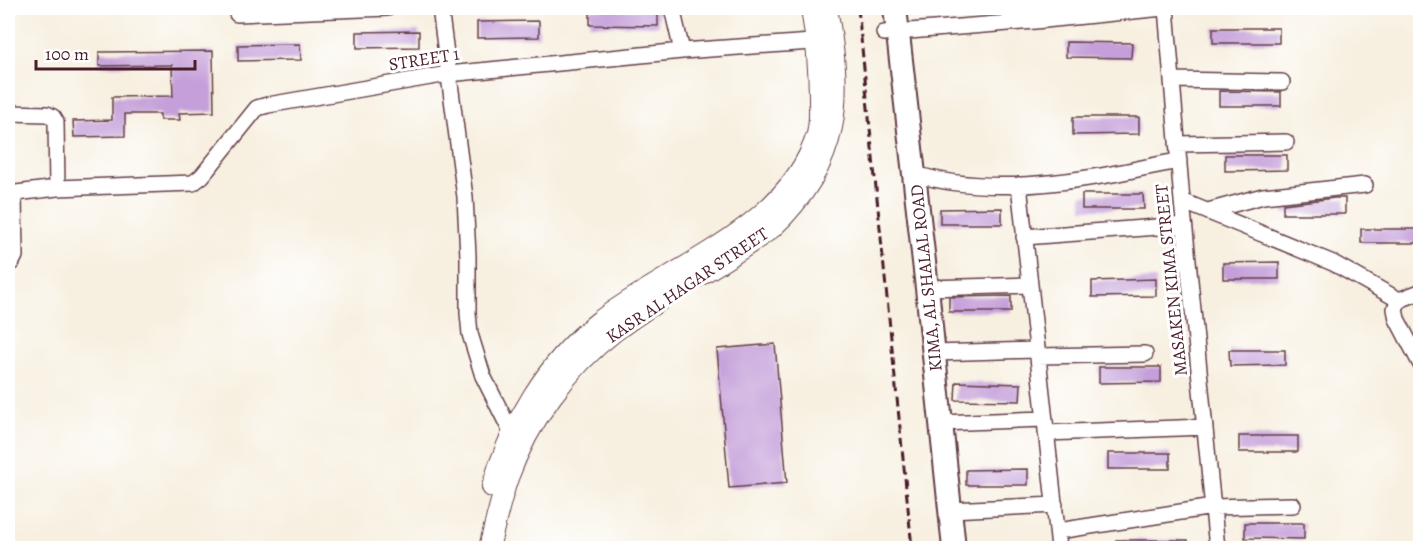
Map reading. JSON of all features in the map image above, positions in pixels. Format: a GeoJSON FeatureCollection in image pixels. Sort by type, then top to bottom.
{"type":"FeatureCollection","features":[{"type":"Feature","properties":{"kind":"highway","name":"KIMA, AL SHALAL ROAD"},"geometry":{"type":"LineString","coordinates":[[880,8],[892,32],[915,174],[954,549]]}},
{"type":"Feature","properties":{"kind":"highway","name":"KIMA, AL SHALAL ROAD"},"geometry":{"type":"LineString","coordinates":[[895,8],[892,32],[939,549]]}},
{"type":"Feature","properties":{"kind":"main road","name":"KASR AL HAGAR STREET"},"geometry":{"type":"LineString","coordinates":[[811,8],[824,41]]}},
{"type":"Feature","properties":{"kind":"main road","name":"KASR AL HAGAR STREET"},"geometry":{"type":"LineString","coordinates":[[476,549],[494,480],[516,442],[590,352],[641,313],[753,243],[790,212],[804,193],[817,172],[821,143],[831,139],[834,114],[824,41],[827,8]]}},
{"type":"Feature","properties":{"kind":"main road","name":"KASR AL HAGAR STREET"},"geometry":{"type":"LineString","coordinates":[[489,549],[516,442]]}},
{"type":"Feature","properties":{"kind":"street"},"geometry":{"type":"LineString","coordinates":[[237,14],[388,8]]}},
{"type":"Feature","properties":{"kind":"street"},"geometry":{"type":"LineString","coordinates":[[440,8],[465,198],[470,334],[483,376],[516,442]]}},
{"type":"Feature","properties":{"kind":"street"},"geometry":{"type":"LineString","coordinates":[[672,8],[682,51]]}},
{"type":"Feature","properties":{"kind":"street"},"geometry":{"type":"LineString","coordinates":[[892,32],[1035,14],[1164,8]]}},
{"type":"Feature","properties":{"kind":"street","name":"MASAKEN KIMA STREET"},"geometry":{"type":"LineString","coordinates":[[1164,8],[1217,549]]}},
{"type":"Feature","properties":{"kind":"street","name":"STREET 1"},"geometry":{"type":"LineString","coordinates":[[11,194],[57,188],[193,183],[202,176],[252,114],[262,106],[448,74],[682,51],[824,41]]}},
{"type":"Feature","properties":{"kind":"street"},"geometry":{"type":"LineString","coordinates":[[1172,80],[1282,82]]}},
{"type":"Feature","properties":{"kind":"street"},"geometry":{"type":"LineString","coordinates":[[8,114],[47,114],[53,117],[56,122],[57,188]]}},
{"type":"Feature","properties":{"kind":"street"},"geometry":{"type":"LineString","coordinates":[[1177,144],[1286,142]]}},
{"type":"Feature","properties":{"kind":"street"},"geometry":{"type":"LineString","coordinates":[[915,174],[936,180],[966,184],[1019,185],[1089,178],[1179,161]]}},
{"type":"Feature","properties":{"kind":"street"},"geometry":{"type":"LineString","coordinates":[[1019,185],[1059,549]]}},
{"type":"Feature","properties":{"kind":"street"},"geometry":{"type":"LineString","coordinates":[[1208,211],[1263,196],[1365,185]]}},
{"type":"Feature","properties":{"kind":"street"},"geometry":{"type":"LineString","coordinates":[[8,263],[14,260],[15,256],[11,194]]}},
{"type":"Feature","properties":{"kind":"street"},"geometry":{"type":"LineString","coordinates":[[1182,201],[1341,266],[1399,300]]}},
{"type":"Feature","properties":{"kind":"street"},"geometry":{"type":"LineString","coordinates":[[1024,237],[1184,225]]}},
{"type":"Feature","properties":{"kind":"street"},"geometry":{"type":"LineString","coordinates":[[927,288],[1030,285]]}},
{"type":"Feature","properties":{"kind":"street"},"geometry":{"type":"LineString","coordinates":[[1420,291],[1399,300],[1395,309],[1397,319],[1420,363]]}},
{"type":"Feature","properties":{"kind":"street"},"geometry":{"type":"LineString","coordinates":[[934,353],[1145,354]]}},
{"type":"Feature","properties":{"kind":"street"},"geometry":{"type":"LineString","coordinates":[[941,423],[1205,427]]}},
{"type":"Feature","properties":{"kind":"street"},"geometry":{"type":"LineString","coordinates":[[950,510],[1055,505]]}},
{"type":"Feature","properties":{"kind":"street"},"geometry":{"type":"LineString","coordinates":[[1058,531],[1213,507],[1293,505]]}},
{"type":"Feature","properties":{"kind":"building"},"geometry":{"type":"Polygon","coordinates":[[[590,9],[658,10],[658,26],[590,25],[590,9]]]}},
{"type":"Feature","properties":{"kind":"building"},"geometry":{"type":"Polygon","coordinates":[[[539,21],[539,37],[477,38],[477,22],[539,21]]]}},
{"type":"Feature","properties":{"kind":"building"},"geometry":{"type":"Polygon","coordinates":[[[1213,28],[1279,28],[1279,43],[1213,43],[1213,28]]]}},
{"type":"Feature","properties":{"kind":"building"},"geometry":{"type":"Polygon","coordinates":[[[419,31],[419,47],[357,48],[357,32],[419,31]]]}},
{"type":"Feature","properties":{"kind":"building"},"geometry":{"type":"Polygon","coordinates":[[[1066,42],[1132,43],[1131,58],[1066,57],[1066,42]]]}},
{"type":"Feature","properties":{"kind":"building"},"geometry":{"type":"Polygon","coordinates":[[[300,44],[301,60],[238,61],[238,45],[300,44]]]}},
{"type":"Feature","properties":{"kind":"building"},"geometry":{"type":"Polygon","coordinates":[[[213,51],[214,112],[179,113],[180,120],[160,120],[160,114],[125,114],[125,136],[74,137],[73,121],[112,120],[112,97],[173,96],[172,65],[99,66],[99,52],[213,51]]]}},
{"type":"Feature","properties":{"kind":"building"},"geometry":{"type":"Polygon","coordinates":[[[1219,91],[1281,92],[1281,106],[1219,106],[1219,91]]]}},
{"type":"Feature","properties":{"kind":"building"},"geometry":{"type":"Polygon","coordinates":[[[1073,117],[1139,117],[1139,134],[1073,135],[1073,117]]]}},
{"type":"Feature","properties":{"kind":"building"},"geometry":{"type":"Polygon","coordinates":[[[1225,155],[1287,155],[1287,170],[1225,171],[1225,155]]]}},
{"type":"Feature","properties":{"kind":"building"},"geometry":{"type":"Polygon","coordinates":[[[1082,194],[1143,194],[1144,209],[1082,209],[1082,194]]]}},
{"type":"Feature","properties":{"kind":"building"},"geometry":{"type":"Polygon","coordinates":[[[1345,198],[1345,214],[1283,214],[1283,204],[1345,198]]]}},
{"type":"Feature","properties":{"kind":"building"},"geometry":{"type":"Polygon","coordinates":[[[1002,208],[1002,224],[940,224],[940,209],[1002,208]]]}},
{"type":"Feature","properties":{"kind":"building"},"geometry":{"type":"Polygon","coordinates":[[[1361,229],[1417,229],[1417,243],[1361,243],[1361,229]]]}},
{"type":"Feature","properties":{"kind":"building"},"geometry":{"type":"Polygon","coordinates":[[[1279,262],[1279,279],[1223,279],[1223,263],[1279,262]]]}},
{"type":"Feature","properties":{"kind":"building"},"geometry":{"type":"Polygon","coordinates":[[[1156,279],[1156,296],[1092,297],[1092,281],[1156,279]]]}},
{"type":"Feature","properties":{"kind":"building"},"geometry":{"type":"Polygon","coordinates":[[[1011,296],[1011,312],[949,312],[949,297],[1011,296]]]}},
{"type":"Feature","properties":{"kind":"building"},"geometry":{"type":"Polygon","coordinates":[[[775,344],[787,483],[729,488],[717,349],[775,344]]]}},
{"type":"Feature","properties":{"kind":"building"},"geometry":{"type":"Polygon","coordinates":[[[1229,350],[1285,350],[1285,365],[1230,366],[1229,350]]]}},
{"type":"Feature","properties":{"kind":"building"},"geometry":{"type":"Polygon","coordinates":[[[1099,367],[1161,367],[1161,382],[1099,383],[1099,367]]]}},
{"type":"Feature","properties":{"kind":"building"},"geometry":{"type":"Polygon","coordinates":[[[956,382],[1021,384],[1020,401],[955,400],[956,382]]]}},
{"type":"Feature","properties":{"kind":"building"},"geometry":{"type":"Polygon","coordinates":[[[1239,436],[1298,436],[1298,452],[1239,452],[1239,436]]]}},
{"type":"Feature","properties":{"kind":"building"},"geometry":{"type":"Polygon","coordinates":[[[1108,453],[1170,453],[1170,469],[1108,469],[1108,453]]]}},
{"type":"Feature","properties":{"kind":"building"},"geometry":{"type":"Polygon","coordinates":[[[1028,469],[1028,485],[966,485],[966,470],[1028,469]]]}},
{"type":"Feature","properties":{"kind":"building"},"geometry":{"type":"Polygon","coordinates":[[[1245,523],[1304,523],[1304,539],[1245,538],[1245,523]]]}},
{"type":"Feature","properties":{"kind":"building"},"geometry":{"type":"Polygon","coordinates":[[[1116,540],[1188,540],[1188,549],[1116,549],[1116,540]]]}},
{"type":"Feature","properties":{"kind":"railway"},"geometry":{"type":"LineString","coordinates":[[858,8],[912,548]]}}]}
